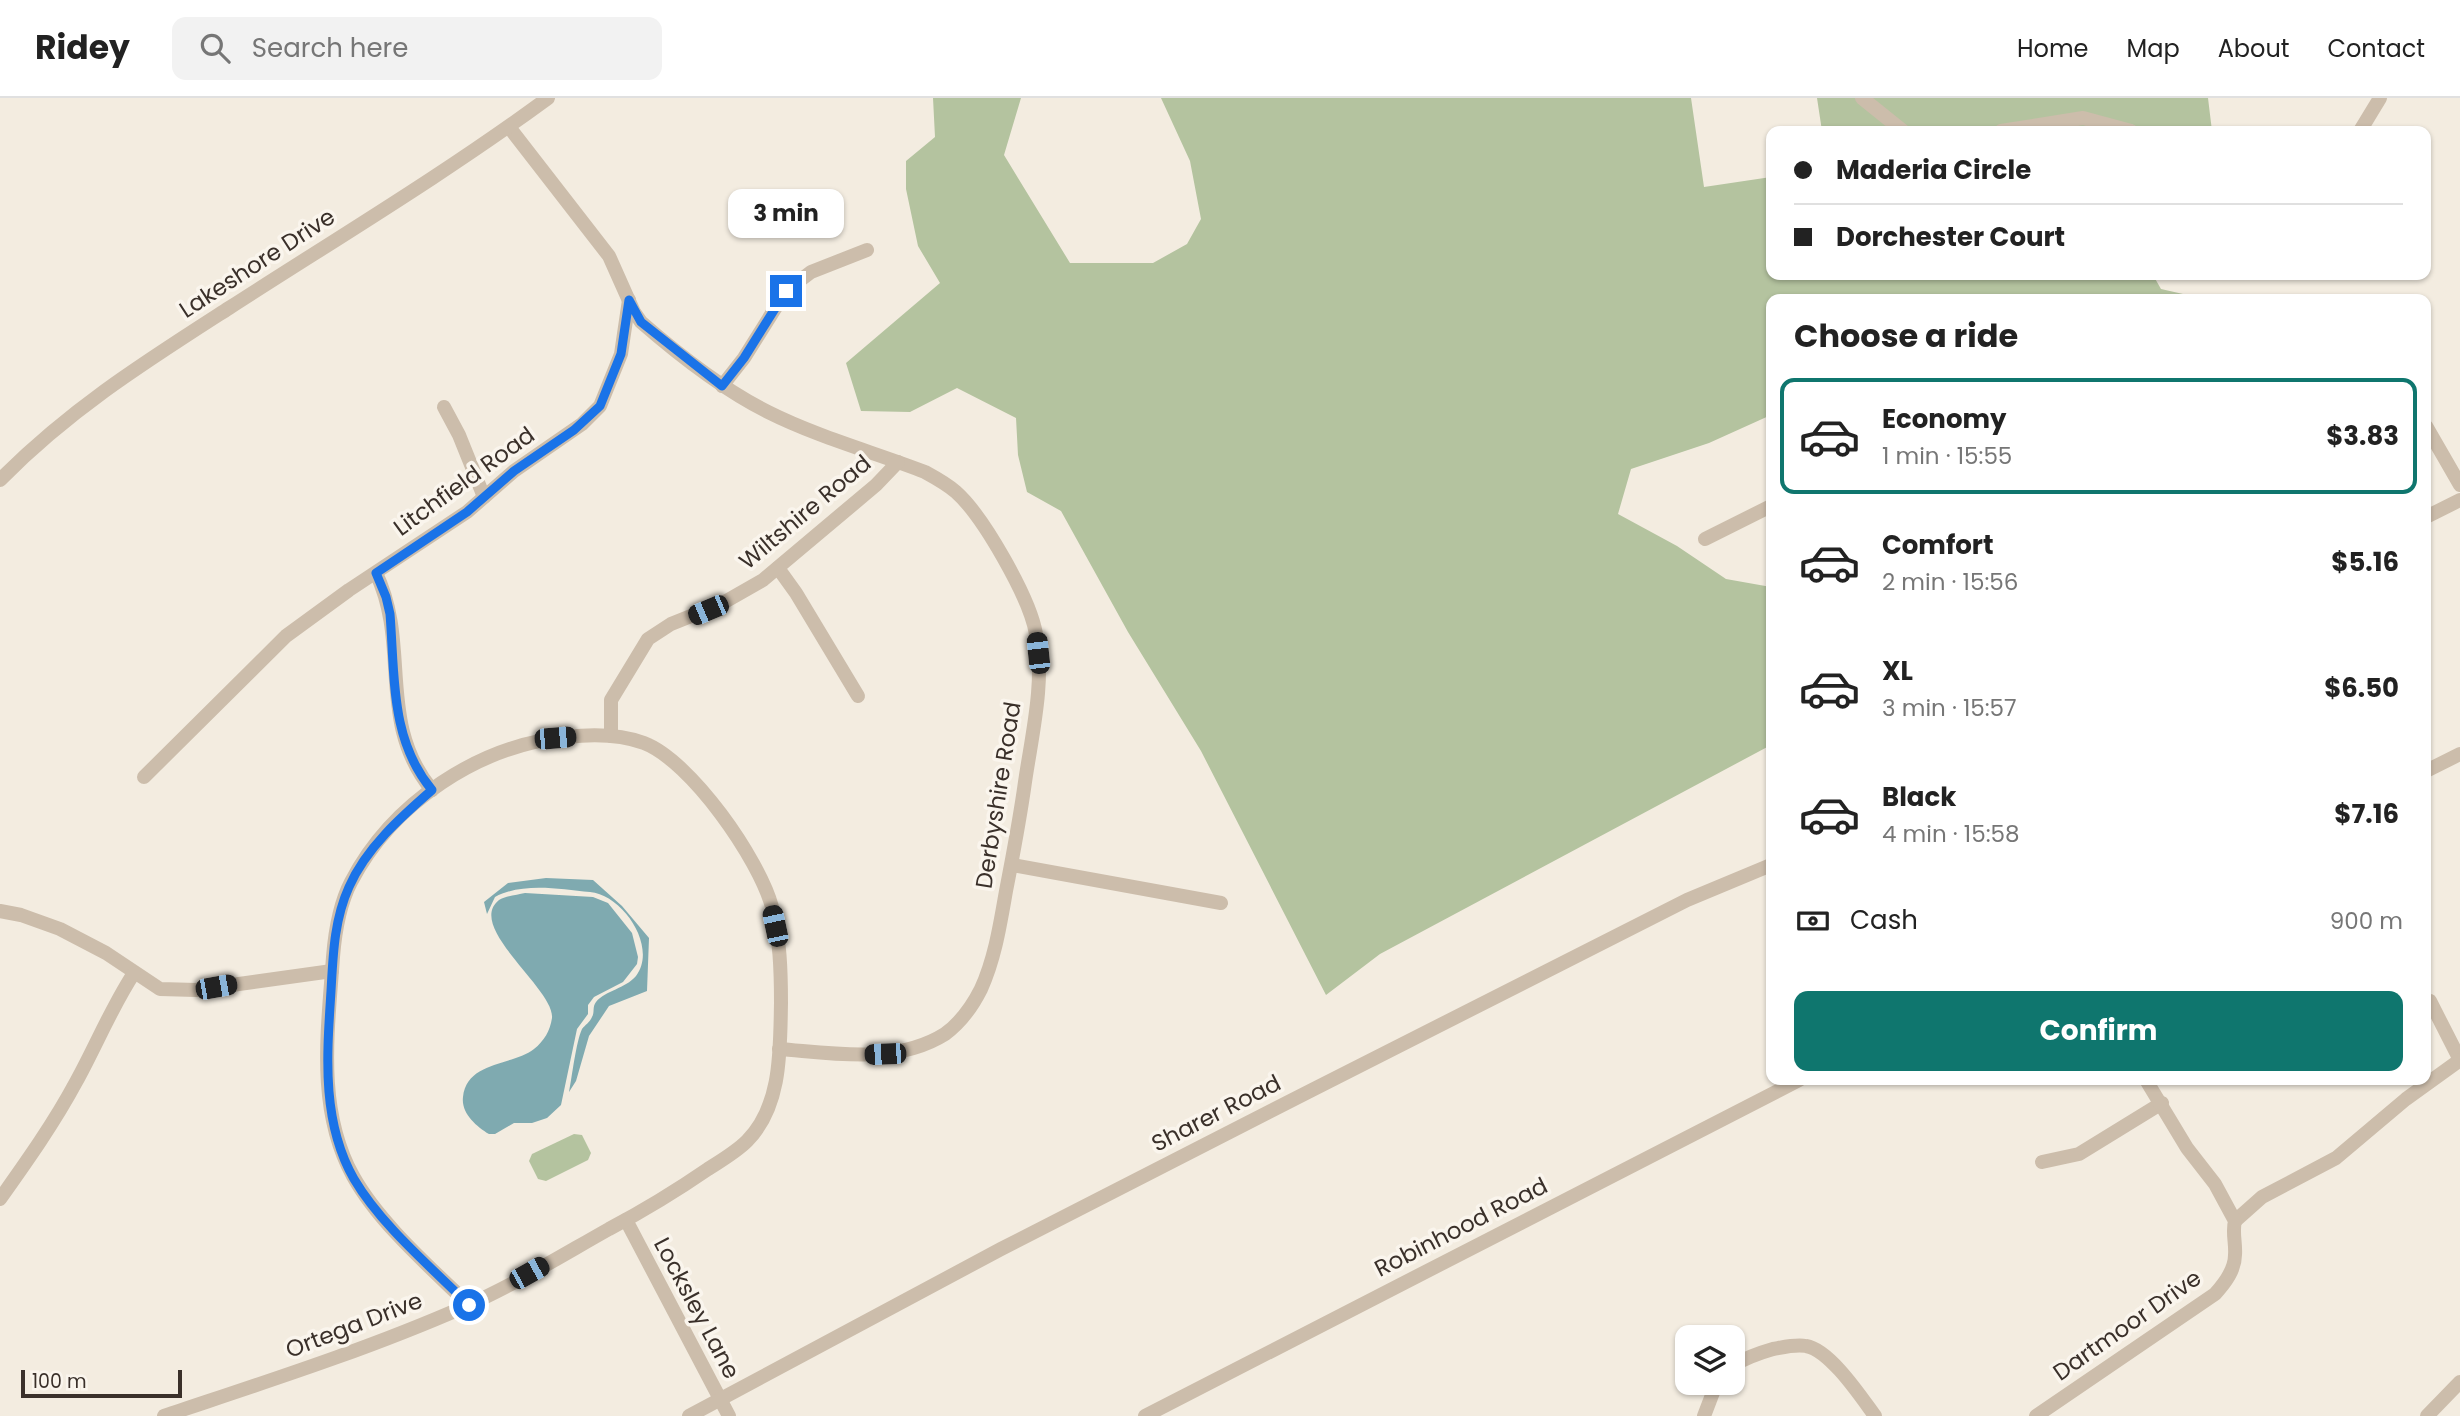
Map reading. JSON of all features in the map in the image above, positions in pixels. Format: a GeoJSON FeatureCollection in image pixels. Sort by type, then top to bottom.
{"type":"FeatureCollection","features":[{"type":"Feature","properties":{"kind":"street","name":"Lakeshore Drive"},"geometry":{"type":"LineString","coordinates":[[0,480],[53,429],[134,369],[509,127],[548,98]]}},
{"type":"Feature","properties":{"kind":"street"},"geometry":{"type":"LineString","coordinates":[[1862,98],[1897,126]]}},
{"type":"Feature","properties":{"kind":"street"},"geometry":{"type":"LineString","coordinates":[[2363,126],[2381,98]]}},
{"type":"Feature","properties":{"kind":"street"},"geometry":{"type":"LineString","coordinates":[[2033,126],[2083,118],[2113,126]]}},
{"type":"Feature","properties":{"kind":"street"},"geometry":{"type":"LineString","coordinates":[[509,127],[609,256],[629,300]]}},
{"type":"Feature","properties":{"kind":"street"},"geometry":{"type":"LineString","coordinates":[[722,386],[744,358],[786,291],[811,272],[867,250]]}},
{"type":"Feature","properties":{"kind":"street","name":"Derbyshire Road"},"geometry":{"type":"LineString","coordinates":[[629,300],[641,322],[722,386],[769,413],[801,427],[925,472],[957,493],[1012,573],[1033,619],[1038,653],[1037,692],[1012,866],[997,944],[982,988],[963,1016],[944,1034],[885,1054],[779,1049]]}},
{"type":"Feature","properties":{"kind":"street","name":"Litchfield Road"},"geometry":{"type":"LineString","coordinates":[[144,776],[286,636],[467,512],[514,471],[582,424],[600,406],[621,354],[629,300]]}},
{"type":"Feature","properties":{"kind":"street"},"geometry":{"type":"LineString","coordinates":[[444,407],[459,435],[484,497]]}},
{"type":"Feature","properties":{"kind":"street"},"geometry":{"type":"LineString","coordinates":[[2431,435],[2460,485]]}},
{"type":"Feature","properties":{"kind":"street","name":"Wiltshire Road"},"geometry":{"type":"LineString","coordinates":[[611,736],[611,701],[648,639],[671,624],[739,595],[778,568],[803,544],[876,485],[898,462]]}},
{"type":"Feature","properties":{"kind":"street"},"geometry":{"type":"LineString","coordinates":[[2431,514],[2460,500]]}},
{"type":"Feature","properties":{"kind":"street"},"geometry":{"type":"LineString","coordinates":[[1705,539],[1766,508]]}},
{"type":"Feature","properties":{"kind":"street"},"geometry":{"type":"LineString","coordinates":[[778,568],[858,696]]}},
{"type":"Feature","properties":{"kind":"street"},"geometry":{"type":"LineString","coordinates":[[376,573],[390,614],[401,729],[413,764],[432,790]]}},
{"type":"Feature","properties":{"kind":"street","name":"Ortega Drive"},"geometry":{"type":"LineString","coordinates":[[164,1416],[368,1347],[469,1305],[670,1195],[748,1140],[761,1124],[770,1106],[779,1049],[780,949],[771,904],[746,852],[711,803],[674,760],[649,745],[590,734],[555,738],[509,749],[463,769],[432,790],[393,825],[374,848],[349,887],[334,938],[327,1075],[334,1125],[354,1179],[383,1217],[469,1305]]}},
{"type":"Feature","properties":{"kind":"street"},"geometry":{"type":"LineString","coordinates":[[2431,768],[2460,754]]}},
{"type":"Feature","properties":{"kind":"street"},"geometry":{"type":"LineString","coordinates":[[1012,866],[1222,903]]}},
{"type":"Feature","properties":{"kind":"street","name":"Sharer Road"},"geometry":{"type":"LineString","coordinates":[[689,1416],[1001,1249],[1300,1096],[1687,900],[1766,867]]}},
{"type":"Feature","properties":{"kind":"street"},"geometry":{"type":"LineString","coordinates":[[0,911],[21,915],[60,929],[106,953],[160,989],[175,991],[332,971]]}},
{"type":"Feature","properties":{"kind":"street"},"geometry":{"type":"LineString","coordinates":[[0,1199],[49,1128],[77,1081],[115,1002],[134,973]]}},
{"type":"Feature","properties":{"kind":"street"},"geometry":{"type":"LineString","coordinates":[[2431,1003],[2460,1060],[2431,1081]]}},
{"type":"Feature","properties":{"kind":"street","name":"Robinhood Road"},"geometry":{"type":"LineString","coordinates":[[1145,1416],[1789,1085]]}},
{"type":"Feature","properties":{"kind":"street","name":"Dartmoor Drive"},"geometry":{"type":"LineString","coordinates":[[2036,1416],[2215,1294],[2225,1283],[2233,1266],[2236,1256],[2233,1228],[2235,1221],[2215,1184],[2187,1148],[2149,1085]]}},
{"type":"Feature","properties":{"kind":"street"},"geometry":{"type":"LineString","coordinates":[[2235,1221],[2262,1197],[2336,1158],[2425,1085]]}},
{"type":"Feature","properties":{"kind":"street"},"geometry":{"type":"LineString","coordinates":[[2042,1162],[2079,1154],[2161,1103]]}},
{"type":"Feature","properties":{"kind":"street","name":"Locksley Lane"},"geometry":{"type":"LineString","coordinates":[[626,1220],[729,1416]]}},
{"type":"Feature","properties":{"kind":"street"},"geometry":{"type":"LineString","coordinates":[[1745,1360],[1761,1353],[1798,1345],[1813,1348],[1822,1353],[1841,1373],[1875,1416]]}},
{"type":"Feature","properties":{"kind":"street"},"geometry":{"type":"LineString","coordinates":[[2427,1416],[2460,1382]]}},
{"type":"Feature","properties":{"kind":"street"},"geometry":{"type":"LineString","coordinates":[[1704,1416],[1712,1395]]}},
{"type":"Feature","properties":{"kind":"green space"},"geometry":{"type":"Polygon","coordinates":[[[933,98],[1021,98],[1004,155],[1070,263],[1153,263],[1187,244],[1201,219],[1190,161],[1161,98],[1691,98],[1704,187],[1766,178],[1766,280],[2156,280],[2161,289],[2183,294],[1766,294],[1766,417],[1709,443],[1631,469],[1618,514],[1677,546],[1726,579],[1766,586],[1766,748],[1380,954],[1326,995],[1201,751],[1128,632],[1061,511],[1027,492],[1018,455],[1016,418],[957,388],[910,412],[861,411],[846,363],[940,283],[918,246],[906,189],[906,161],[935,137],[933,98]]]}},
{"type":"Feature","properties":{"kind":"green space"},"geometry":{"type":"Polygon","coordinates":[[[1817,98],[2208,98],[2211,126],[2131,124],[1821,126],[1817,98]]]}},
{"type":"Feature","properties":{"kind":"green space"},"geometry":{"type":"Polygon","coordinates":[[[574,1134],[582,1135],[591,1153],[588,1160],[546,1181],[538,1179],[529,1161],[532,1154],[574,1134]]]}},
{"type":"Feature","properties":{"kind":"water"},"geometry":{"type":"Polygon","coordinates":[[[546,878],[593,880],[622,906],[649,938],[647,991],[609,1006],[589,1036],[576,1081],[569,1092],[580,1035],[592,1017],[595,1004],[600,998],[627,984],[636,976],[642,964],[643,951],[634,924],[625,912],[602,895],[590,892],[517,889],[495,897],[487,914],[484,902],[508,883],[546,878]]]}},
{"type":"Feature","properties":{"kind":"water"},"geometry":{"type":"Polygon","coordinates":[[[525,893],[593,897],[608,903],[632,933],[638,957],[637,964],[623,982],[594,997],[588,1005],[588,1014],[577,1029],[561,1105],[547,1118],[532,1123],[514,1123],[495,1134],[489,1134],[475,1123],[464,1108],[466,1085],[481,1070],[534,1049],[546,1035],[552,1018],[549,1006],[540,991],[493,926],[492,912],[499,900],[525,893]]]}},
{"type":"Feature","properties":{"kind":"route"},"geometry":{"type":"LineString","coordinates":[[469,1305],[389,1224],[354,1179],[334,1125],[329,1101],[328,1040],[334,938],[341,910],[354,877],[374,848],[393,825],[432,790],[413,764],[401,729],[390,614],[376,573],[467,512],[514,471],[582,424],[600,406],[621,354],[629,300],[641,322],[722,386],[744,358],[786,291]]}}]}
